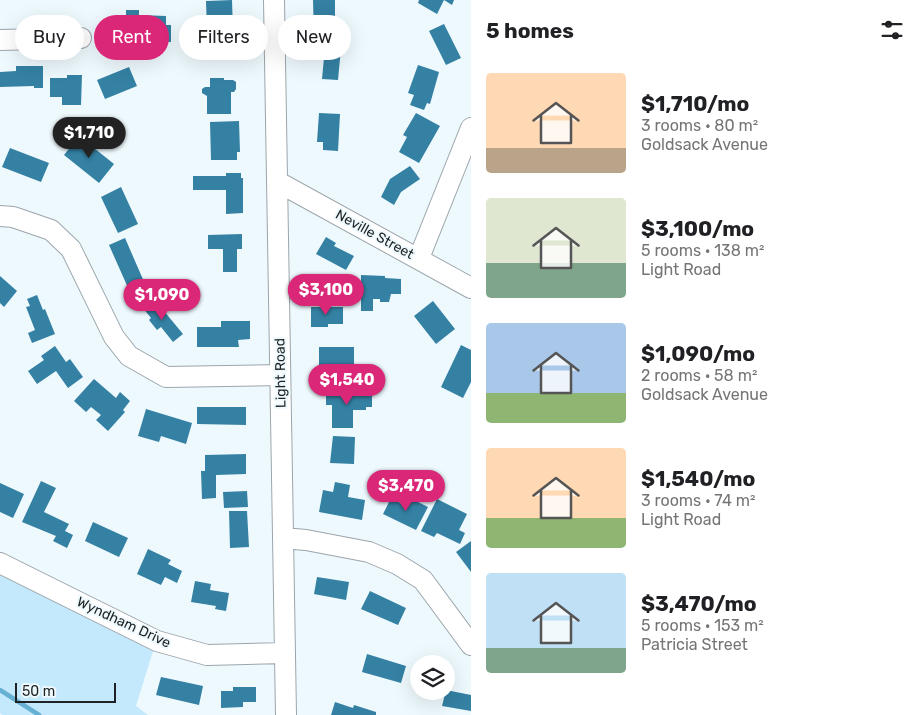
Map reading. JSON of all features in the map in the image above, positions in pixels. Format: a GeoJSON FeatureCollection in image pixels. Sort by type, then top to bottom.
{"type":"FeatureCollection","features":[{"type":"Feature","properties":{"kind":"street","name":"Light Road"},"geometry":{"type":"LineString","coordinates":[[274,0],[286,715]]}},
{"type":"Feature","properties":{"kind":"street"},"geometry":{"type":"LineString","coordinates":[[0,40],[15,40]]}},
{"type":"Feature","properties":{"kind":"street"},"geometry":{"type":"LineString","coordinates":[[419,258],[471,128]]}},
{"type":"Feature","properties":{"kind":"street","name":"Neville Street"},"geometry":{"type":"LineString","coordinates":[[278,182],[471,288]]}},
{"type":"Feature","properties":{"kind":"street"},"geometry":{"type":"LineString","coordinates":[[0,216],[13,217],[51,230],[71,249],[114,337],[129,356],[166,377],[280,375]]}},
{"type":"Feature","properties":{"kind":"street"},"geometry":{"type":"LineString","coordinates":[[283,538],[306,540],[368,552],[397,564],[423,580],[471,645]]}},
{"type":"Feature","properties":{"kind":"street","name":"Wyndham Drive"},"geometry":{"type":"LineString","coordinates":[[0,563],[157,641],[207,655],[285,653]]}},
{"type":"Feature","properties":{"kind":"shaded area"},"geometry":{"type":"Polygon","coordinates":[[[0,574],[153,651],[136,706],[148,715],[2,715],[0,713],[0,574]]]}},
{"type":"Feature","properties":{"kind":"building"},"geometry":{"type":"Polygon","coordinates":[[[232,0],[232,15],[206,15],[206,1],[232,0]]]}},
{"type":"Feature","properties":{"kind":"building"},"geometry":{"type":"Polygon","coordinates":[[[313,0],[335,0],[335,15],[313,15],[313,0]]]}},
{"type":"Feature","properties":{"kind":"building"},"geometry":{"type":"Polygon","coordinates":[[[419,0],[444,0],[437,14],[418,3],[419,0]]]}},
{"type":"Feature","properties":{"kind":"building"},"geometry":{"type":"Polygon","coordinates":[[[444,0],[454,0],[452,5],[444,0]]]}},
{"type":"Feature","properties":{"kind":"building"},"geometry":{"type":"Polygon","coordinates":[[[126,10],[139,10],[139,15],[126,15],[126,10]]]}},
{"type":"Feature","properties":{"kind":"building"},"geometry":{"type":"Polygon","coordinates":[[[444,24],[461,58],[446,65],[429,31],[444,24]]]}},
{"type":"Feature","properties":{"kind":"building"},"geometry":{"type":"Polygon","coordinates":[[[169,25],[171,25],[171,42],[169,42],[169,25]]]}},
{"type":"Feature","properties":{"kind":"building"},"geometry":{"type":"Polygon","coordinates":[[[324,60],[340,60],[338,80],[322,79],[324,60]]]}},
{"type":"Feature","properties":{"kind":"building"},"geometry":{"type":"Polygon","coordinates":[[[418,65],[439,72],[430,104],[427,103],[424,110],[410,105],[414,95],[408,93],[418,65]]]}},
{"type":"Feature","properties":{"kind":"building"},"geometry":{"type":"Polygon","coordinates":[[[16,66],[43,66],[43,88],[34,88],[34,86],[0,87],[0,72],[16,71],[16,66]]]}},
{"type":"Feature","properties":{"kind":"building"},"geometry":{"type":"Polygon","coordinates":[[[129,67],[137,86],[105,99],[97,80],[129,67]]]}},
{"type":"Feature","properties":{"kind":"building"},"geometry":{"type":"Polygon","coordinates":[[[67,75],[82,75],[81,105],[62,105],[62,97],[50,97],[50,78],[67,78],[67,75]]]}},
{"type":"Feature","properties":{"kind":"building"},"geometry":{"type":"Polygon","coordinates":[[[210,78],[224,78],[224,80],[236,82],[236,89],[234,92],[231,92],[231,114],[207,114],[207,96],[202,93],[202,89],[210,87],[210,78]]]}},
{"type":"Feature","properties":{"kind":"building"},"geometry":{"type":"Polygon","coordinates":[[[319,113],[340,114],[338,151],[323,150],[323,142],[317,142],[319,113]]]}},
{"type":"Feature","properties":{"kind":"building"},"geometry":{"type":"Polygon","coordinates":[[[416,113],[440,126],[419,163],[399,152],[407,137],[403,135],[416,113]]]}},
{"type":"Feature","properties":{"kind":"building"},"geometry":{"type":"Polygon","coordinates":[[[239,121],[240,152],[237,152],[237,160],[211,160],[210,122],[239,121]]]}},
{"type":"Feature","properties":{"kind":"building"},"geometry":{"type":"Polygon","coordinates":[[[79,136],[114,164],[99,183],[64,155],[79,136]]]}},
{"type":"Feature","properties":{"kind":"building"},"geometry":{"type":"Polygon","coordinates":[[[10,148],[49,163],[41,182],[2,167],[10,148]]]}},
{"type":"Feature","properties":{"kind":"building"},"geometry":{"type":"Polygon","coordinates":[[[410,166],[420,179],[401,192],[394,205],[381,197],[390,179],[410,166]]]}},
{"type":"Feature","properties":{"kind":"building"},"geometry":{"type":"Polygon","coordinates":[[[226,173],[241,173],[241,178],[243,178],[243,213],[226,214],[226,190],[193,190],[193,176],[226,176],[226,173]]]}},
{"type":"Feature","properties":{"kind":"building"},"geometry":{"type":"Polygon","coordinates":[[[121,187],[138,224],[118,233],[101,197],[121,187]]]}},
{"type":"Feature","properties":{"kind":"building"},"geometry":{"type":"Polygon","coordinates":[[[242,234],[242,249],[237,249],[237,272],[223,272],[223,249],[208,249],[208,235],[242,234]]]}},
{"type":"Feature","properties":{"kind":"building"},"geometry":{"type":"Polygon","coordinates":[[[326,237],[336,243],[334,246],[354,256],[346,270],[316,254],[326,237]]]}},
{"type":"Feature","properties":{"kind":"building"},"geometry":{"type":"Polygon","coordinates":[[[125,238],[145,284],[129,290],[109,245],[125,238]]]}},
{"type":"Feature","properties":{"kind":"building"},"geometry":{"type":"Polygon","coordinates":[[[361,275],[401,279],[401,294],[391,294],[389,302],[380,302],[380,299],[373,299],[373,311],[361,311],[361,275]]]}},
{"type":"Feature","properties":{"kind":"building"},"geometry":{"type":"Polygon","coordinates":[[[0,276],[17,291],[4,307],[0,303],[0,276]]]}},
{"type":"Feature","properties":{"kind":"building"},"geometry":{"type":"Polygon","coordinates":[[[37,295],[55,334],[32,343],[28,333],[35,330],[26,307],[30,306],[27,299],[37,295]]]}},
{"type":"Feature","properties":{"kind":"building"},"geometry":{"type":"Polygon","coordinates":[[[154,299],[183,334],[173,342],[161,327],[157,330],[143,308],[154,299]]]}},
{"type":"Feature","properties":{"kind":"building"},"geometry":{"type":"Polygon","coordinates":[[[433,301],[455,329],[436,344],[414,316],[433,301]]]}},
{"type":"Feature","properties":{"kind":"building"},"geometry":{"type":"Polygon","coordinates":[[[311,307],[343,307],[343,324],[328,324],[328,327],[311,327],[311,307]]]}},
{"type":"Feature","properties":{"kind":"building"},"geometry":{"type":"Polygon","coordinates":[[[221,321],[250,321],[250,339],[238,340],[239,347],[197,347],[197,327],[221,327],[221,321]]]}},
{"type":"Feature","properties":{"kind":"building"},"geometry":{"type":"Polygon","coordinates":[[[461,345],[471,350],[471,382],[463,398],[441,387],[461,345]]]}},
{"type":"Feature","properties":{"kind":"building"},"geometry":{"type":"Polygon","coordinates":[[[55,346],[66,362],[70,359],[83,377],[68,388],[56,371],[37,384],[28,371],[44,360],[41,356],[55,346]]]}},
{"type":"Feature","properties":{"kind":"building"},"geometry":{"type":"Polygon","coordinates":[[[319,347],[354,347],[354,369],[319,369],[319,347]]]}},
{"type":"Feature","properties":{"kind":"building"},"geometry":{"type":"Polygon","coordinates":[[[94,379],[116,398],[120,392],[130,401],[123,410],[125,412],[108,431],[96,420],[101,415],[91,407],[86,412],[74,401],[94,379]]]}},
{"type":"Feature","properties":{"kind":"building"},"geometry":{"type":"Polygon","coordinates":[[[326,391],[372,392],[372,407],[366,407],[366,410],[353,410],[353,428],[332,428],[332,405],[326,405],[326,391]]]}},
{"type":"Feature","properties":{"kind":"building"},"geometry":{"type":"Polygon","coordinates":[[[197,407],[246,407],[246,425],[197,424],[197,407]]]}},
{"type":"Feature","properties":{"kind":"building"},"geometry":{"type":"Polygon","coordinates":[[[146,409],[192,423],[186,444],[161,436],[159,442],[138,436],[146,409]]]}},
{"type":"Feature","properties":{"kind":"building"},"geometry":{"type":"Polygon","coordinates":[[[333,436],[355,437],[354,464],[330,463],[333,436]]]}},
{"type":"Feature","properties":{"kind":"building"},"geometry":{"type":"Polygon","coordinates":[[[246,454],[246,474],[216,475],[216,498],[202,499],[201,471],[205,471],[205,455],[246,454]]]}},
{"type":"Feature","properties":{"kind":"building"},"geometry":{"type":"Polygon","coordinates":[[[41,481],[56,488],[44,512],[69,524],[65,531],[73,535],[67,548],[53,541],[56,536],[22,522],[41,481]]]}},
{"type":"Feature","properties":{"kind":"building"},"geometry":{"type":"Polygon","coordinates":[[[335,482],[350,485],[348,497],[365,500],[362,520],[319,512],[323,490],[333,492],[335,482]]]}},
{"type":"Feature","properties":{"kind":"building"},"geometry":{"type":"Polygon","coordinates":[[[0,483],[24,494],[13,518],[0,512],[0,483]]]}},
{"type":"Feature","properties":{"kind":"building"},"geometry":{"type":"Polygon","coordinates":[[[247,491],[248,507],[224,508],[223,492],[247,491]]]}},
{"type":"Feature","properties":{"kind":"building"},"geometry":{"type":"Polygon","coordinates":[[[404,495],[428,507],[416,530],[383,514],[391,498],[400,503],[404,495]]]}},
{"type":"Feature","properties":{"kind":"building"},"geometry":{"type":"Polygon","coordinates":[[[437,499],[467,514],[459,530],[465,533],[460,544],[437,533],[434,537],[421,531],[437,499]]]}},
{"type":"Feature","properties":{"kind":"building"},"geometry":{"type":"Polygon","coordinates":[[[229,511],[247,511],[249,547],[230,548],[229,511]]]}},
{"type":"Feature","properties":{"kind":"building"},"geometry":{"type":"Polygon","coordinates":[[[93,522],[128,538],[119,557],[85,541],[93,522]]]}},
{"type":"Feature","properties":{"kind":"building"},"geometry":{"type":"Polygon","coordinates":[[[471,541],[471,572],[456,552],[471,541]]]}},
{"type":"Feature","properties":{"kind":"building"},"geometry":{"type":"Polygon","coordinates":[[[148,549],[171,560],[168,564],[182,571],[177,583],[165,577],[161,585],[137,574],[148,549]]]}},
{"type":"Feature","properties":{"kind":"building"},"geometry":{"type":"Polygon","coordinates":[[[317,577],[349,582],[346,600],[314,594],[317,577]]]}},
{"type":"Feature","properties":{"kind":"building"},"geometry":{"type":"Polygon","coordinates":[[[195,581],[211,584],[210,590],[229,593],[226,611],[215,609],[216,606],[191,602],[195,581]]]}},
{"type":"Feature","properties":{"kind":"building"},"geometry":{"type":"Polygon","coordinates":[[[370,591],[406,608],[398,625],[361,609],[370,591]]]}},
{"type":"Feature","properties":{"kind":"building"},"geometry":{"type":"Polygon","coordinates":[[[367,654],[406,666],[401,683],[362,672],[367,654]]]}},
{"type":"Feature","properties":{"kind":"building"},"geometry":{"type":"Polygon","coordinates":[[[161,677],[203,686],[199,705],[156,695],[161,677]]]}},
{"type":"Feature","properties":{"kind":"building"},"geometry":{"type":"Polygon","coordinates":[[[233,687],[256,687],[256,702],[243,702],[243,707],[221,708],[221,691],[233,691],[233,687]]]}},
{"type":"Feature","properties":{"kind":"building"},"geometry":{"type":"Polygon","coordinates":[[[455,692],[471,695],[471,711],[442,706],[444,700],[455,700],[455,692]]]}},
{"type":"Feature","properties":{"kind":"building"},"geometry":{"type":"Polygon","coordinates":[[[335,702],[353,708],[354,705],[376,712],[376,715],[331,715],[335,702]]]}},
{"type":"Feature","properties":{"kind":"waterway"},"geometry":{"type":"LineString","coordinates":[[0,690],[39,715]]}}]}
